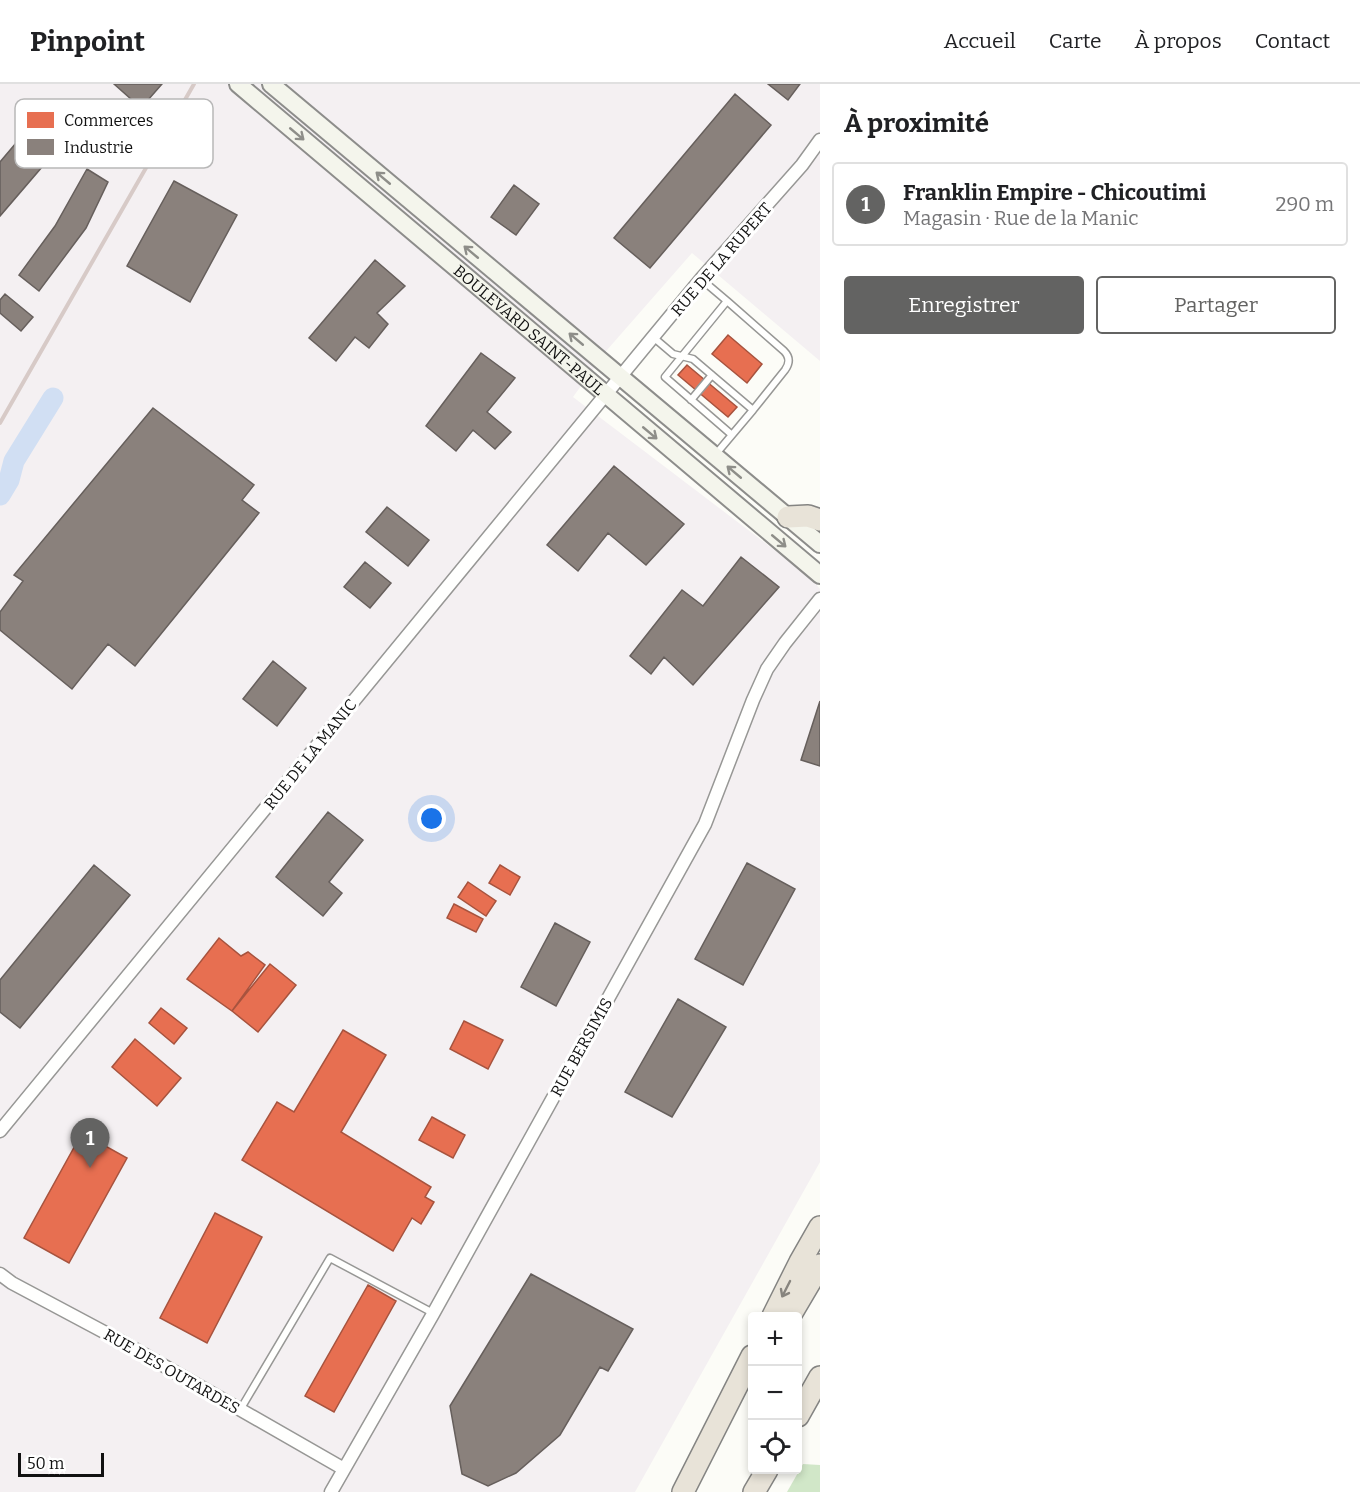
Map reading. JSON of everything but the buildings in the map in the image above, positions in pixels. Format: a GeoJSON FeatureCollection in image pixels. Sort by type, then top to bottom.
{"type":"FeatureCollection","features":[{"type":"Feature","properties":{"kind":"highway"},"geometry":{"type":"LineString","coordinates":[[788,517],[808,516],[820,520]]}},
{"type":"Feature","properties":{"kind":"highway"},"geometry":{"type":"LineString","coordinates":[[775,1312],[820,1227]]}},
{"type":"Feature","properties":{"kind":"highway"},"geometry":{"type":"LineString","coordinates":[[793,1312],[820,1265]]}},
{"type":"Feature","properties":{"kind":"highway"},"geometry":{"type":"LineString","coordinates":[[683,1492],[748,1366]]}},
{"type":"Feature","properties":{"kind":"highway"},"geometry":{"type":"LineString","coordinates":[[802,1409],[820,1377]]}},
{"type":"Feature","properties":{"kind":"highway"},"geometry":{"type":"LineString","coordinates":[[689,1492],[748,1390]]}},
{"type":"Feature","properties":{"kind":"highway"},"geometry":{"type":"LineString","coordinates":[[754,1492],[765,1474]]}},
{"type":"Feature","properties":{"kind":"main road","name":"BOULEVARD SAINT-PAUL"},"geometry":{"type":"LineString","coordinates":[[238,84],[820,575]]}},
{"type":"Feature","properties":{"kind":"main road","name":"BOULEVARD SAINT-PAUL"},"geometry":{"type":"LineString","coordinates":[[271,84],[820,544]]}},
{"type":"Feature","properties":{"kind":"street","name":"RUE DE LA RUPERT"},"geometry":{"type":"LineString","coordinates":[[621,377],[701,279],[802,165],[820,140]]}},
{"type":"Feature","properties":{"kind":"street","name":"RUE DE LA MANIC"},"geometry":{"type":"LineString","coordinates":[[0,1131],[621,377]]}},
{"type":"Feature","properties":{"kind":"street","name":"RUE BERSIMIS"},"geometry":{"type":"LineString","coordinates":[[331,1492],[434,1314],[705,824],[753,700],[768,669],[785,643],[820,599]]}},
{"type":"Feature","properties":{"kind":"street","name":"RUE DES OUTARDES"},"geometry":{"type":"LineString","coordinates":[[0,1274],[12,1283],[119,1340],[344,1469]]}},
{"type":"Feature","properties":{"kind":"lane"},"geometry":{"type":"LineString","coordinates":[[701,279],[784,351],[789,358],[789,364],[785,370],[715,456]]}},
{"type":"Feature","properties":{"kind":"lane"},"geometry":{"type":"LineString","coordinates":[[727,301],[666,377],[732,435]]}},
{"type":"Feature","properties":{"kind":"lane"},"geometry":{"type":"LineString","coordinates":[[653,337],[673,354],[693,359],[753,410]]}},
{"type":"Feature","properties":{"kind":"lane"},"geometry":{"type":"LineString","coordinates":[[691,400],[712,375]]}},
{"type":"Feature","properties":{"kind":"lane"},"geometry":{"type":"LineString","coordinates":[[240,1410],[330,1258],[434,1314]]}},
{"type":"Feature","properties":{"kind":"shaded area"},"geometry":{"type":"Polygon","coordinates":[[[0,84],[820,84],[820,361],[692,253],[607,350],[573,397],[810,577],[820,589],[820,1162],[635,1492],[0,1492],[0,84]]]}},
{"type":"Feature","properties":{"kind":"green space"},"geometry":{"type":"Polygon","coordinates":[[[820,1465],[820,1492],[787,1492],[797,1474],[802,1474],[802,1466],[820,1465]]]}},
{"type":"Feature","properties":{"kind":"waterway"},"geometry":{"type":"LineString","coordinates":[[0,495],[9,480],[14,461],[53,398]]}},
{"type":"Feature","properties":{"kind":"railway"},"geometry":{"type":"LineString","coordinates":[[185,99],[194,84]]}},
{"type":"Feature","properties":{"kind":"railway"},"geometry":{"type":"LineString","coordinates":[[0,423],[146,168]]}},
{"type":"Feature","properties":{"kind":"place","name":"Franklin Empire - Chicoutimi"},"geometry":{"type":"Point","coordinates":[90,1168]}}]}
